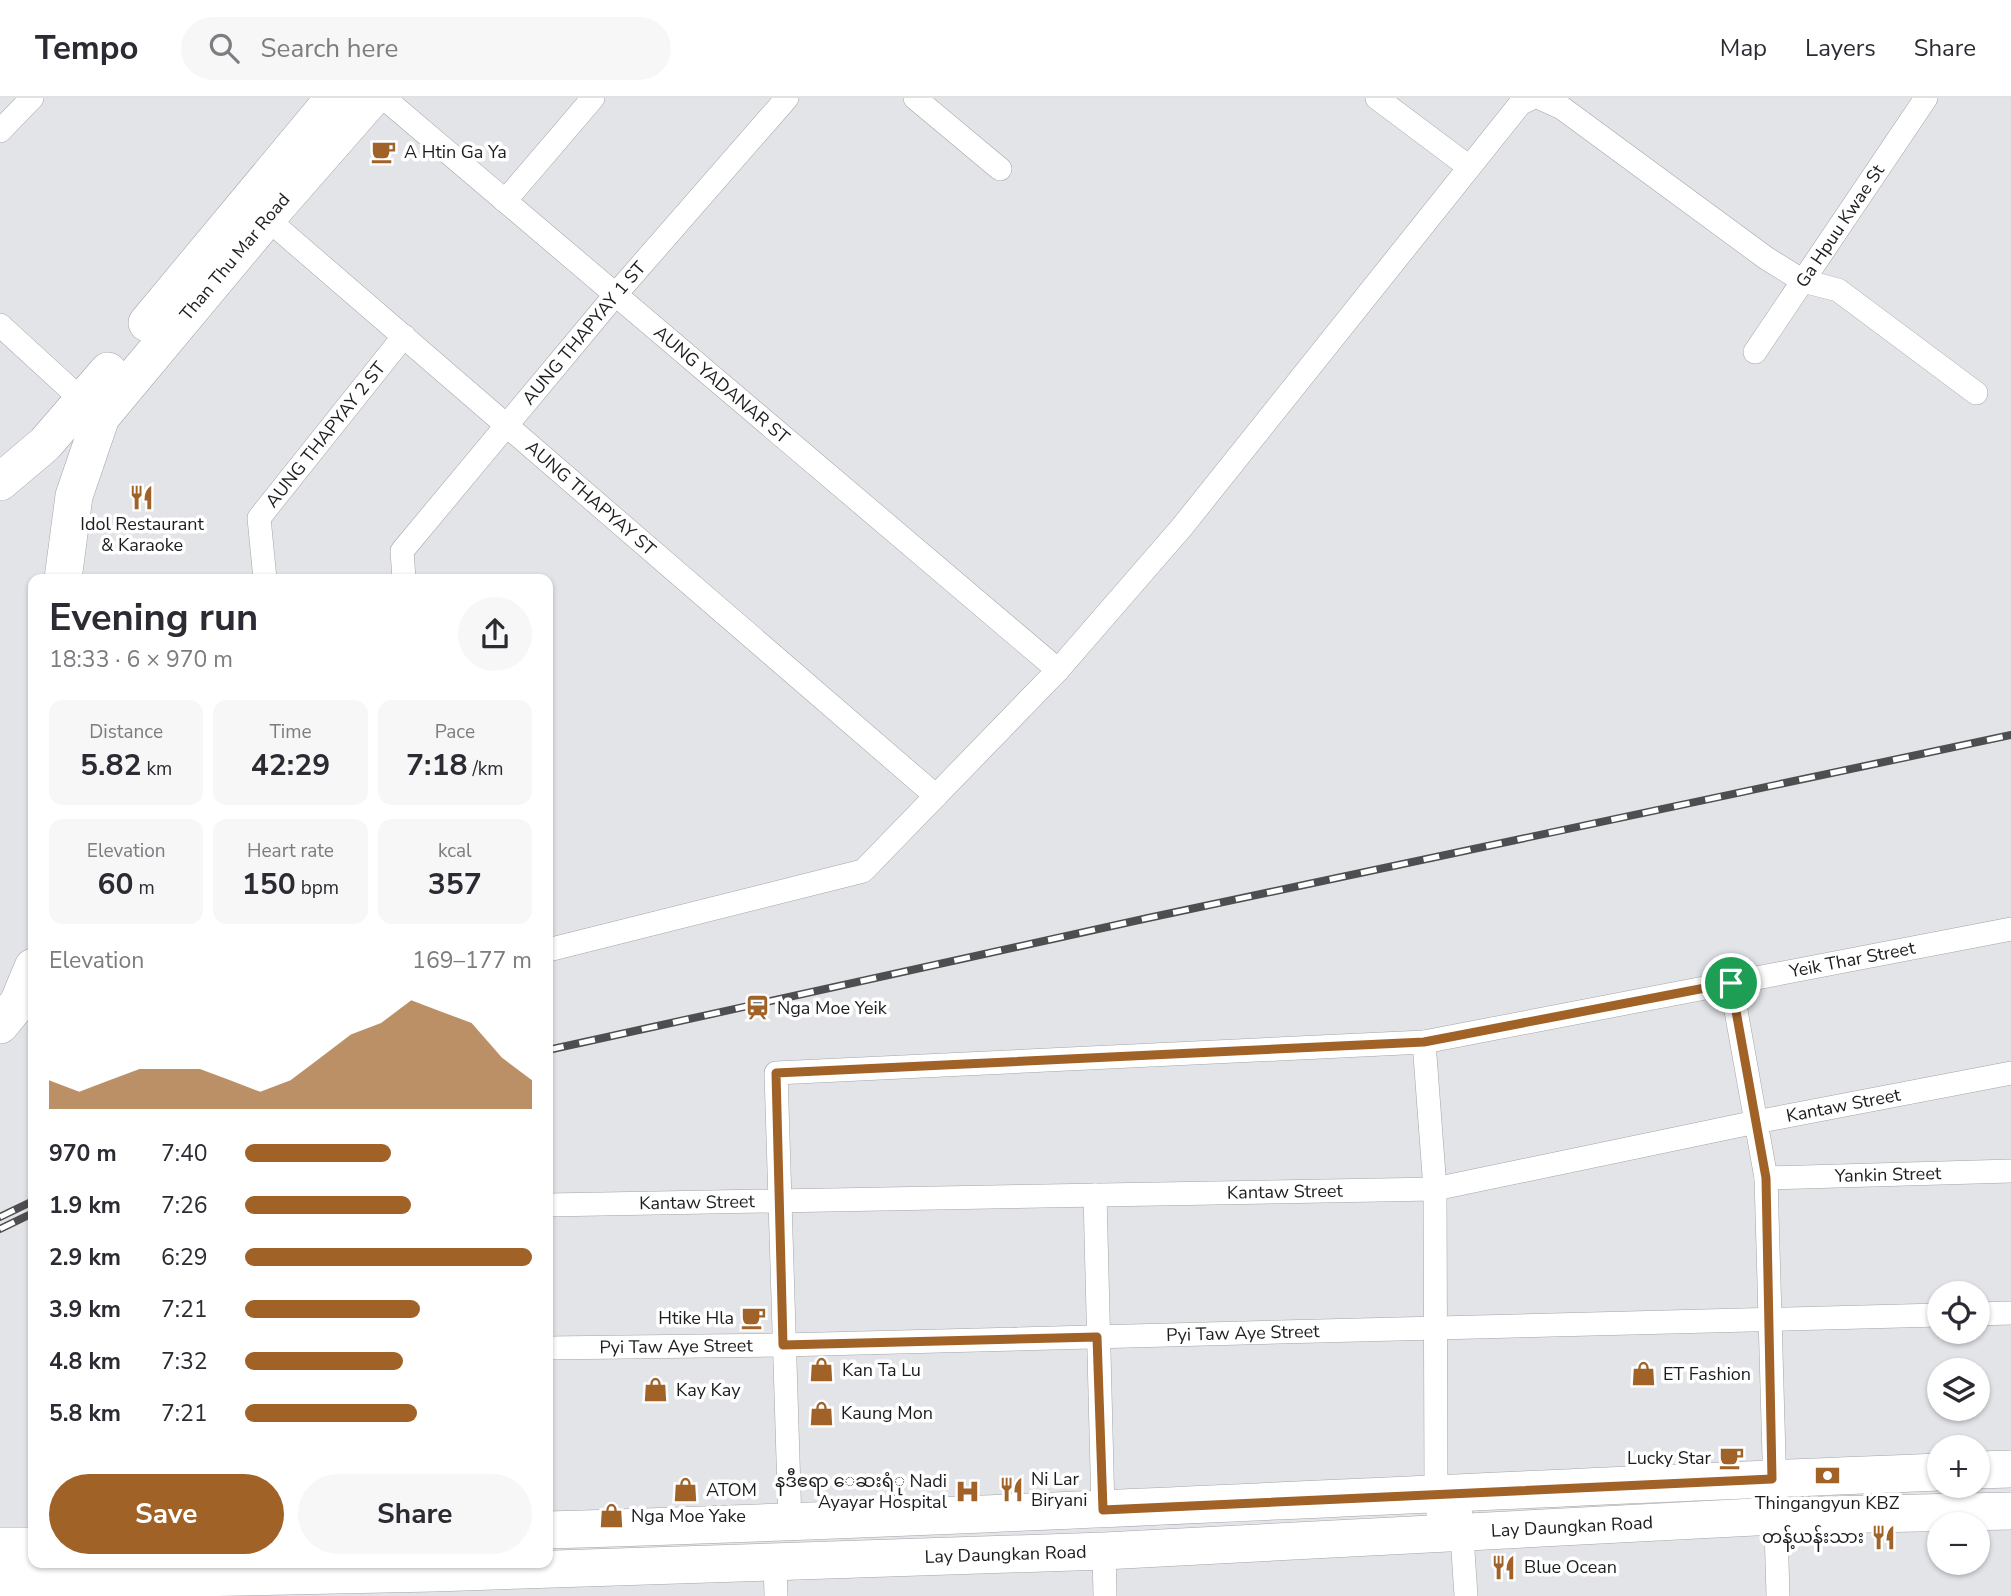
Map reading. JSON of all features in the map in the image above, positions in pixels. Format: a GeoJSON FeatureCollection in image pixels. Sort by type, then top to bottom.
{"type":"FeatureCollection","features":[{"type":"Feature","properties":{"kind":"main road","name":"Than Thu Mar Road"},"geometry":{"type":"LineString","coordinates":[[0,482],[44,444],[92,409],[256,210],[334,98]]}},
{"type":"Feature","properties":{"kind":"main road","name":"Than Thu Mar Road"},"geometry":{"type":"LineString","coordinates":[[256,210],[372,98]]}},
{"type":"Feature","properties":{"kind":"main road","name":"Than Thu Mar Road"},"geometry":{"type":"LineString","coordinates":[[64,574],[74,496],[92,409]]}},
{"type":"Feature","properties":{"kind":"main road"},"geometry":{"type":"LineString","coordinates":[[0,1025],[18,1003],[28,979]]}},
{"type":"Feature","properties":{"kind":"main road"},"geometry":{"type":"LineString","coordinates":[[1990,1470],[2011,1469]]}},
{"type":"Feature","properties":{"kind":"main road"},"geometry":{"type":"LineString","coordinates":[[553,1530],[914,1518],[1927,1473]]}},
{"type":"Feature","properties":{"kind":"main road"},"geometry":{"type":"LineString","coordinates":[[1103,1510],[1104,1550]]}},
{"type":"Feature","properties":{"kind":"main road","name":"Lay Daungkan Road"},"geometry":{"type":"LineString","coordinates":[[0,1581],[107,1579],[434,1584],[775,1578],[915,1557],[1451,1535],[1774,1516],[2011,1511]]}},
{"type":"Feature","properties":{"kind":"main road"},"geometry":{"type":"LineString","coordinates":[[914,1518],[915,1557]]}},
{"type":"Feature","properties":{"kind":"main road"},"geometry":{"type":"LineString","coordinates":[[0,1546],[28,1546]]}},
{"type":"Feature","properties":{"kind":"street"},"geometry":{"type":"LineString","coordinates":[[0,131],[32,98]]}},
{"type":"Feature","properties":{"kind":"street","name":"AUNG YADANAR ST"},"geometry":{"type":"LineString","coordinates":[[384,98],[1058,670]]}},
{"type":"Feature","properties":{"kind":"street"},"geometry":{"type":"LineString","coordinates":[[505,201],[593,98]]}},
{"type":"Feature","properties":{"kind":"street","name":"AUNG THAPYAY 1 ST"},"geometry":{"type":"LineString","coordinates":[[404,574],[402,551],[787,98]]}},
{"type":"Feature","properties":{"kind":"street"},"geometry":{"type":"LineString","coordinates":[[915,98],[1000,169]]}},
{"type":"Feature","properties":{"kind":"street"},"geometry":{"type":"LineString","coordinates":[[1377,98],[1469,167]]}},
{"type":"Feature","properties":{"kind":"street"},"geometry":{"type":"LineString","coordinates":[[553,949],[863,871],[1058,670],[1182,527],[1520,104],[1531,98]]}},
{"type":"Feature","properties":{"kind":"street"},"geometry":{"type":"LineString","coordinates":[[1540,98],[1562,108],[1802,281],[1838,290],[1976,393]]}},
{"type":"Feature","properties":{"kind":"street","name":"Ga Hpuu Kwae St"},"geometry":{"type":"LineString","coordinates":[[1755,352],[1926,98]]}},
{"type":"Feature","properties":{"kind":"street","name":"AUNG THAPYAY ST"},"geometry":{"type":"LineString","coordinates":[[256,210],[936,796]]}},
{"type":"Feature","properties":{"kind":"street"},"geometry":{"type":"LineString","coordinates":[[0,325],[92,409]]}},
{"type":"Feature","properties":{"kind":"street","name":"AUNG THAPYAY 2 ST"},"geometry":{"type":"LineString","coordinates":[[265,574],[259,518],[404,336]]}},
{"type":"Feature","properties":{"kind":"street","name":"Yeik Thar Street"},"geometry":{"type":"LineString","coordinates":[[779,1200],[776,1073],[1424,1042],[2011,929]]}},
{"type":"Feature","properties":{"kind":"street"},"geometry":{"type":"LineString","coordinates":[[1731,983],[1766,1178],[1772,1479],[1778,1596]]}},
{"type":"Feature","properties":{"kind":"street"},"geometry":{"type":"LineString","coordinates":[[1424,1042],[1435,1189],[1435,1328],[1447,1492],[1451,1535],[1466,1596]]}},
{"type":"Feature","properties":{"kind":"street","name":"Kantaw Street"},"geometry":{"type":"LineString","coordinates":[[553,1205],[1435,1189],[1756,1122],[2011,1073]]}},
{"type":"Feature","properties":{"kind":"street","name":"Yankin Street"},"geometry":{"type":"LineString","coordinates":[[1766,1178],[2011,1171]]}},
{"type":"Feature","properties":{"kind":"street"},"geometry":{"type":"LineString","coordinates":[[1095,1195],[1103,1510]]}},
{"type":"Feature","properties":{"kind":"street"},"geometry":{"type":"LineString","coordinates":[[779,1200],[790,1523]]}},
{"type":"Feature","properties":{"kind":"street"},"geometry":{"type":"LineString","coordinates":[[1990,1314],[2011,1313]]}},
{"type":"Feature","properties":{"kind":"street","name":"Pyi Taw Aye Street"},"geometry":{"type":"LineString","coordinates":[[553,1348],[783,1345],[1927,1315]]}},
{"type":"Feature","properties":{"kind":"street"},"geometry":{"type":"LineString","coordinates":[[1104,1550],[1105,1596]]}},
{"type":"Feature","properties":{"kind":"railway"},"geometry":{"type":"LineString","coordinates":[[553,1049],[1148,918],[2011,735]]}},
{"type":"Feature","properties":{"kind":"railway"},"geometry":{"type":"LineString","coordinates":[[0,1217],[28,1203]]}},
{"type":"Feature","properties":{"kind":"railway"},"geometry":{"type":"LineString","coordinates":[[0,1229],[28,1215]]}},
{"type":"Feature","properties":{"kind":"place","name":"A Htin Ga Ya"},"geometry":{"type":"Point","coordinates":[384,152]}},
{"type":"Feature","properties":{"kind":"place","name":"Idol Restaurant & Karaoke"},"geometry":{"type":"Point","coordinates":[142,497]}},
{"type":"Feature","properties":{"kind":"place","name":"Nga Moe Yeik"},"geometry":{"type":"Point","coordinates":[757,1008]}},
{"type":"Feature","properties":{"kind":"place","name":"Htike Hla"},"geometry":{"type":"Point","coordinates":[754,1318]}},
{"type":"Feature","properties":{"kind":"place","name":"Kan Ta Lu"},"geometry":{"type":"Point","coordinates":[822,1370]}},
{"type":"Feature","properties":{"kind":"place","name":"ET Fashion"},"geometry":{"type":"Point","coordinates":[1643,1374]}},
{"type":"Feature","properties":{"kind":"place","name":"Kay Kay"},"geometry":{"type":"Point","coordinates":[656,1390]}},
{"type":"Feature","properties":{"kind":"place","name":"Kaung Mon"},"geometry":{"type":"Point","coordinates":[821,1413]}},
{"type":"Feature","properties":{"kind":"place","name":"Lucky Star"},"geometry":{"type":"Point","coordinates":[1731,1458]}},
{"type":"Feature","properties":{"kind":"place","name":"Thingangyun KBZ"},"geometry":{"type":"Point","coordinates":[1827,1476]}},
{"type":"Feature","properties":{"kind":"place","name":"Ni Lar Biryani"},"geometry":{"type":"Point","coordinates":[1011,1489]}},
{"type":"Feature","properties":{"kind":"place","name":"ATOM"},"geometry":{"type":"Point","coordinates":[686,1490]}},
{"type":"Feature","properties":{"kind":"place","name":"နဒီဧရာ ေဆးရံု Nadi Ayayar Hospital"},"geometry":{"type":"Point","coordinates":[967,1491]}},
{"type":"Feature","properties":{"kind":"place","name":"Nga Moe Yake"},"geometry":{"type":"Point","coordinates":[611,1516]}},
{"type":"Feature","properties":{"kind":"place","name":"တန့်ယန်းသား"},"geometry":{"type":"Point","coordinates":[1884,1537]}},
{"type":"Feature","properties":{"kind":"place","name":"Blue Ocean"},"geometry":{"type":"Point","coordinates":[1504,1567]}},
{"type":"Feature","properties":{"kind":"route"},"geometry":{"type":"LineString","coordinates":[[1731,983],[1766,1178],[1772,1479],[1436,1492],[1103,1510],[1097,1337],[783,1345],[776,1073],[1424,1042],[1731,983]]}}]}
